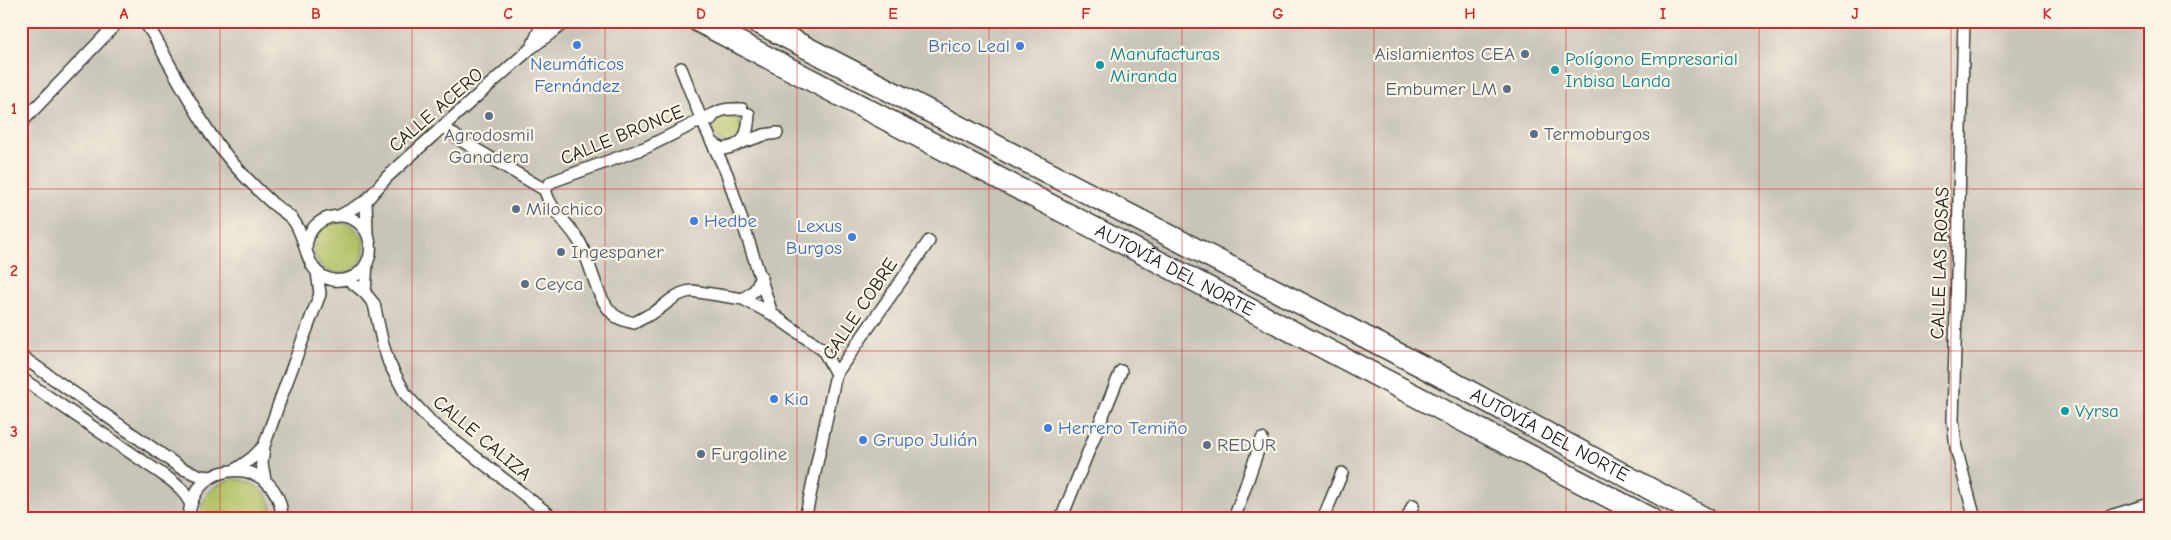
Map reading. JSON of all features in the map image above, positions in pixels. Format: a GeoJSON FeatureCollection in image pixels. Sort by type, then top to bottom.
{"type":"FeatureCollection","features":[{"type":"Feature","properties":{"kind":"highway","name":"AUTOVÍA DEL NORTE"},"geometry":{"type":"LineString","coordinates":[[698,21],[1651,519]]}},
{"type":"Feature","properties":{"kind":"highway","name":"AUTOVÍA DEL NORTE"},"geometry":{"type":"LineString","coordinates":[[755,21],[1435,373],[1706,519]]}},
{"type":"Feature","properties":{"kind":"street"},"geometry":{"type":"LineString","coordinates":[[21,123],[118,21]]}},
{"type":"Feature","properties":{"kind":"street"},"geometry":{"type":"LineString","coordinates":[[143,21],[212,136],[253,184],[293,220],[302,236],[310,263],[317,272],[329,279],[346,279]]}},
{"type":"Feature","properties":{"kind":"street","name":"CALLE ACERO"},"geometry":{"type":"LineString","coordinates":[[531,48],[543,21]]}},
{"type":"Feature","properties":{"kind":"street","name":"CALLE ACERO"},"geometry":{"type":"LineString","coordinates":[[339,216],[366,200],[386,177],[531,48],[567,21]]}},
{"type":"Feature","properties":{"kind":"street","name":"CALLE LAS ROSAS"},"geometry":{"type":"LineString","coordinates":[[1964,21],[1953,420],[1956,448],[1972,504],[1974,519]]}},
{"type":"Feature","properties":{"kind":"street"},"geometry":{"type":"LineString","coordinates":[[681,68],[702,121],[727,174],[772,314]]}},
{"type":"Feature","properties":{"kind":"street","name":"CALLE BRONCE"},"geometry":{"type":"LineString","coordinates":[[545,190],[551,182],[647,147],[726,109],[746,112],[748,133],[737,145]]}},
{"type":"Feature","properties":{"kind":"street","name":"CALLE BRONCE"},"geometry":{"type":"LineString","coordinates":[[710,139],[709,122],[713,114]]}},
{"type":"Feature","properties":{"kind":"street"},"geometry":{"type":"LineString","coordinates":[[444,126],[462,141],[545,190],[547,199],[579,241],[605,304],[620,319],[634,323],[656,311],[674,296],[684,292],[692,291],[743,299],[772,314],[823,350],[836,374]]}},
{"type":"Feature","properties":{"kind":"street"},"geometry":{"type":"LineString","coordinates":[[710,139],[722,149],[764,135],[777,133]]}},
{"type":"Feature","properties":{"kind":"street"},"geometry":{"type":"LineString","coordinates":[[727,174],[727,158],[737,145]]}},
{"type":"Feature","properties":{"kind":"street"},"geometry":{"type":"LineString","coordinates":[[365,292],[367,262],[371,248],[367,233],[366,200]]}},
{"type":"Feature","properties":{"kind":"street"},"geometry":{"type":"LineString","coordinates":[[293,220],[319,222],[339,216],[358,222],[367,233]]}},
{"type":"Feature","properties":{"kind":"street"},"geometry":{"type":"LineString","coordinates":[[306,250],[309,235],[319,222]]}},
{"type":"Feature","properties":{"kind":"street","name":"CALLE COBRE"},"geometry":{"type":"LineString","coordinates":[[805,519],[836,374],[928,241]]}},
{"type":"Feature","properties":{"kind":"street"},"geometry":{"type":"LineString","coordinates":[[320,294],[357,274],[367,262]]}},
{"type":"Feature","properties":{"kind":"street"},"geometry":{"type":"LineString","coordinates":[[282,519],[278,498],[265,480],[262,463],[264,446],[282,392],[320,294],[317,272]]}},
{"type":"Feature","properties":{"kind":"street"},"geometry":{"type":"LineString","coordinates":[[743,299],[755,290],[760,277]]}},
{"type":"Feature","properties":{"kind":"street","name":"CALLE CALIZA"},"geometry":{"type":"LineString","coordinates":[[346,279],[365,292],[374,304],[389,363],[406,395],[433,424],[555,519]]}},
{"type":"Feature","properties":{"kind":"street"},"geometry":{"type":"LineString","coordinates":[[21,356],[182,468],[201,476],[211,477]]}},
{"type":"Feature","properties":{"kind":"street"},"geometry":{"type":"LineString","coordinates":[[1061,519],[1121,371]]}},
{"type":"Feature","properties":{"kind":"street"},"geometry":{"type":"LineString","coordinates":[[21,378],[172,481],[182,490],[191,504]]}},
{"type":"Feature","properties":{"kind":"street"},"geometry":{"type":"LineString","coordinates":[[1234,519],[1262,439]]}},
{"type":"Feature","properties":{"kind":"street"},"geometry":{"type":"LineString","coordinates":[[235,470],[252,458],[264,446]]}},
{"type":"Feature","properties":{"kind":"street"},"geometry":{"type":"LineString","coordinates":[[190,519],[191,504],[196,491],[211,477],[235,470],[252,473],[265,480]]}},
{"type":"Feature","properties":{"kind":"street"},"geometry":{"type":"LineString","coordinates":[[1323,519],[1342,473]]}},
{"type":"Feature","properties":{"kind":"street","name":"CALLE LAS ROSAS"},"geometry":{"type":"LineString","coordinates":[[1972,504],[1982,519]]}},
{"type":"Feature","properties":{"kind":"street"},"geometry":{"type":"LineString","coordinates":[[2100,519],[2150,504]]}},
{"type":"Feature","properties":{"kind":"street"},"geometry":{"type":"LineString","coordinates":[[1407,519],[1413,505]]}},
{"type":"Feature","properties":{"kind":"shaded area"},"geometry":{"type":"Polygon","coordinates":[[[21,21],[2150,21],[2150,519],[21,519],[21,21]]]}},
{"type":"Feature","properties":{"kind":"green space"},"geometry":{"type":"Polygon","coordinates":[[[727,115],[737,119],[741,129],[737,139],[727,143],[717,139],[713,129],[717,119],[727,115]]]}},
{"type":"Feature","properties":{"kind":"green space"},"geometry":{"type":"Polygon","coordinates":[[[339,223],[348,225],[359,234],[364,248],[362,257],[353,268],[339,273],[330,271],[319,262],[314,248],[316,239],[325,228],[339,223]]]}},
{"type":"Feature","properties":{"kind":"green space"},"geometry":{"type":"Polygon","coordinates":[[[234,479],[256,486],[267,496],[272,510],[272,519],[200,519],[203,504],[210,492],[220,484],[234,479]]]}},
{"type":"Feature","properties":{"kind":"place","name":"Neumáticos Fernández"},"geometry":{"type":"Point","coordinates":[577,45]}},
{"type":"Feature","properties":{"kind":"place","name":"Brico Leal"},"geometry":{"type":"Point","coordinates":[1020,46]}},
{"type":"Feature","properties":{"kind":"place","name":"Aislamientos CEA"},"geometry":{"type":"Point","coordinates":[1525,54]}},
{"type":"Feature","properties":{"kind":"place","name":"Manufacturas Miranda"},"geometry":{"type":"Point","coordinates":[1100,65]}},
{"type":"Feature","properties":{"kind":"place","name":"Polígono Empresarial Inbisa Landa"},"geometry":{"type":"Point","coordinates":[1555,70]}},
{"type":"Feature","properties":{"kind":"place","name":"Embumer LM"},"geometry":{"type":"Point","coordinates":[1507,89]}},
{"type":"Feature","properties":{"kind":"place","name":"Agrodosmil Ganadera"},"geometry":{"type":"Point","coordinates":[489,116]}},
{"type":"Feature","properties":{"kind":"place","name":"Termoburgos"},"geometry":{"type":"Point","coordinates":[1534,134]}},
{"type":"Feature","properties":{"kind":"place","name":"Milochico"},"geometry":{"type":"Point","coordinates":[516,209]}},
{"type":"Feature","properties":{"kind":"place","name":"Hedbe"},"geometry":{"type":"Point","coordinates":[694,221]}},
{"type":"Feature","properties":{"kind":"place","name":"Lexus Burgos"},"geometry":{"type":"Point","coordinates":[852,237]}},
{"type":"Feature","properties":{"kind":"place","name":"Ingespaner"},"geometry":{"type":"Point","coordinates":[561,252]}},
{"type":"Feature","properties":{"kind":"place","name":"Ceyca"},"geometry":{"type":"Point","coordinates":[525,284]}},
{"type":"Feature","properties":{"kind":"place","name":"Kia"},"geometry":{"type":"Point","coordinates":[774,399]}},
{"type":"Feature","properties":{"kind":"place","name":"Vyrsa"},"geometry":{"type":"Point","coordinates":[2065,411]}},
{"type":"Feature","properties":{"kind":"place","name":"Herrero Temiño"},"geometry":{"type":"Point","coordinates":[1048,428]}},
{"type":"Feature","properties":{"kind":"place","name":"Grupo Julián"},"geometry":{"type":"Point","coordinates":[863,440]}},
{"type":"Feature","properties":{"kind":"place","name":"REDUR"},"geometry":{"type":"Point","coordinates":[1207,445]}},
{"type":"Feature","properties":{"kind":"place","name":"Furgoline"},"geometry":{"type":"Point","coordinates":[701,454]}}]}
